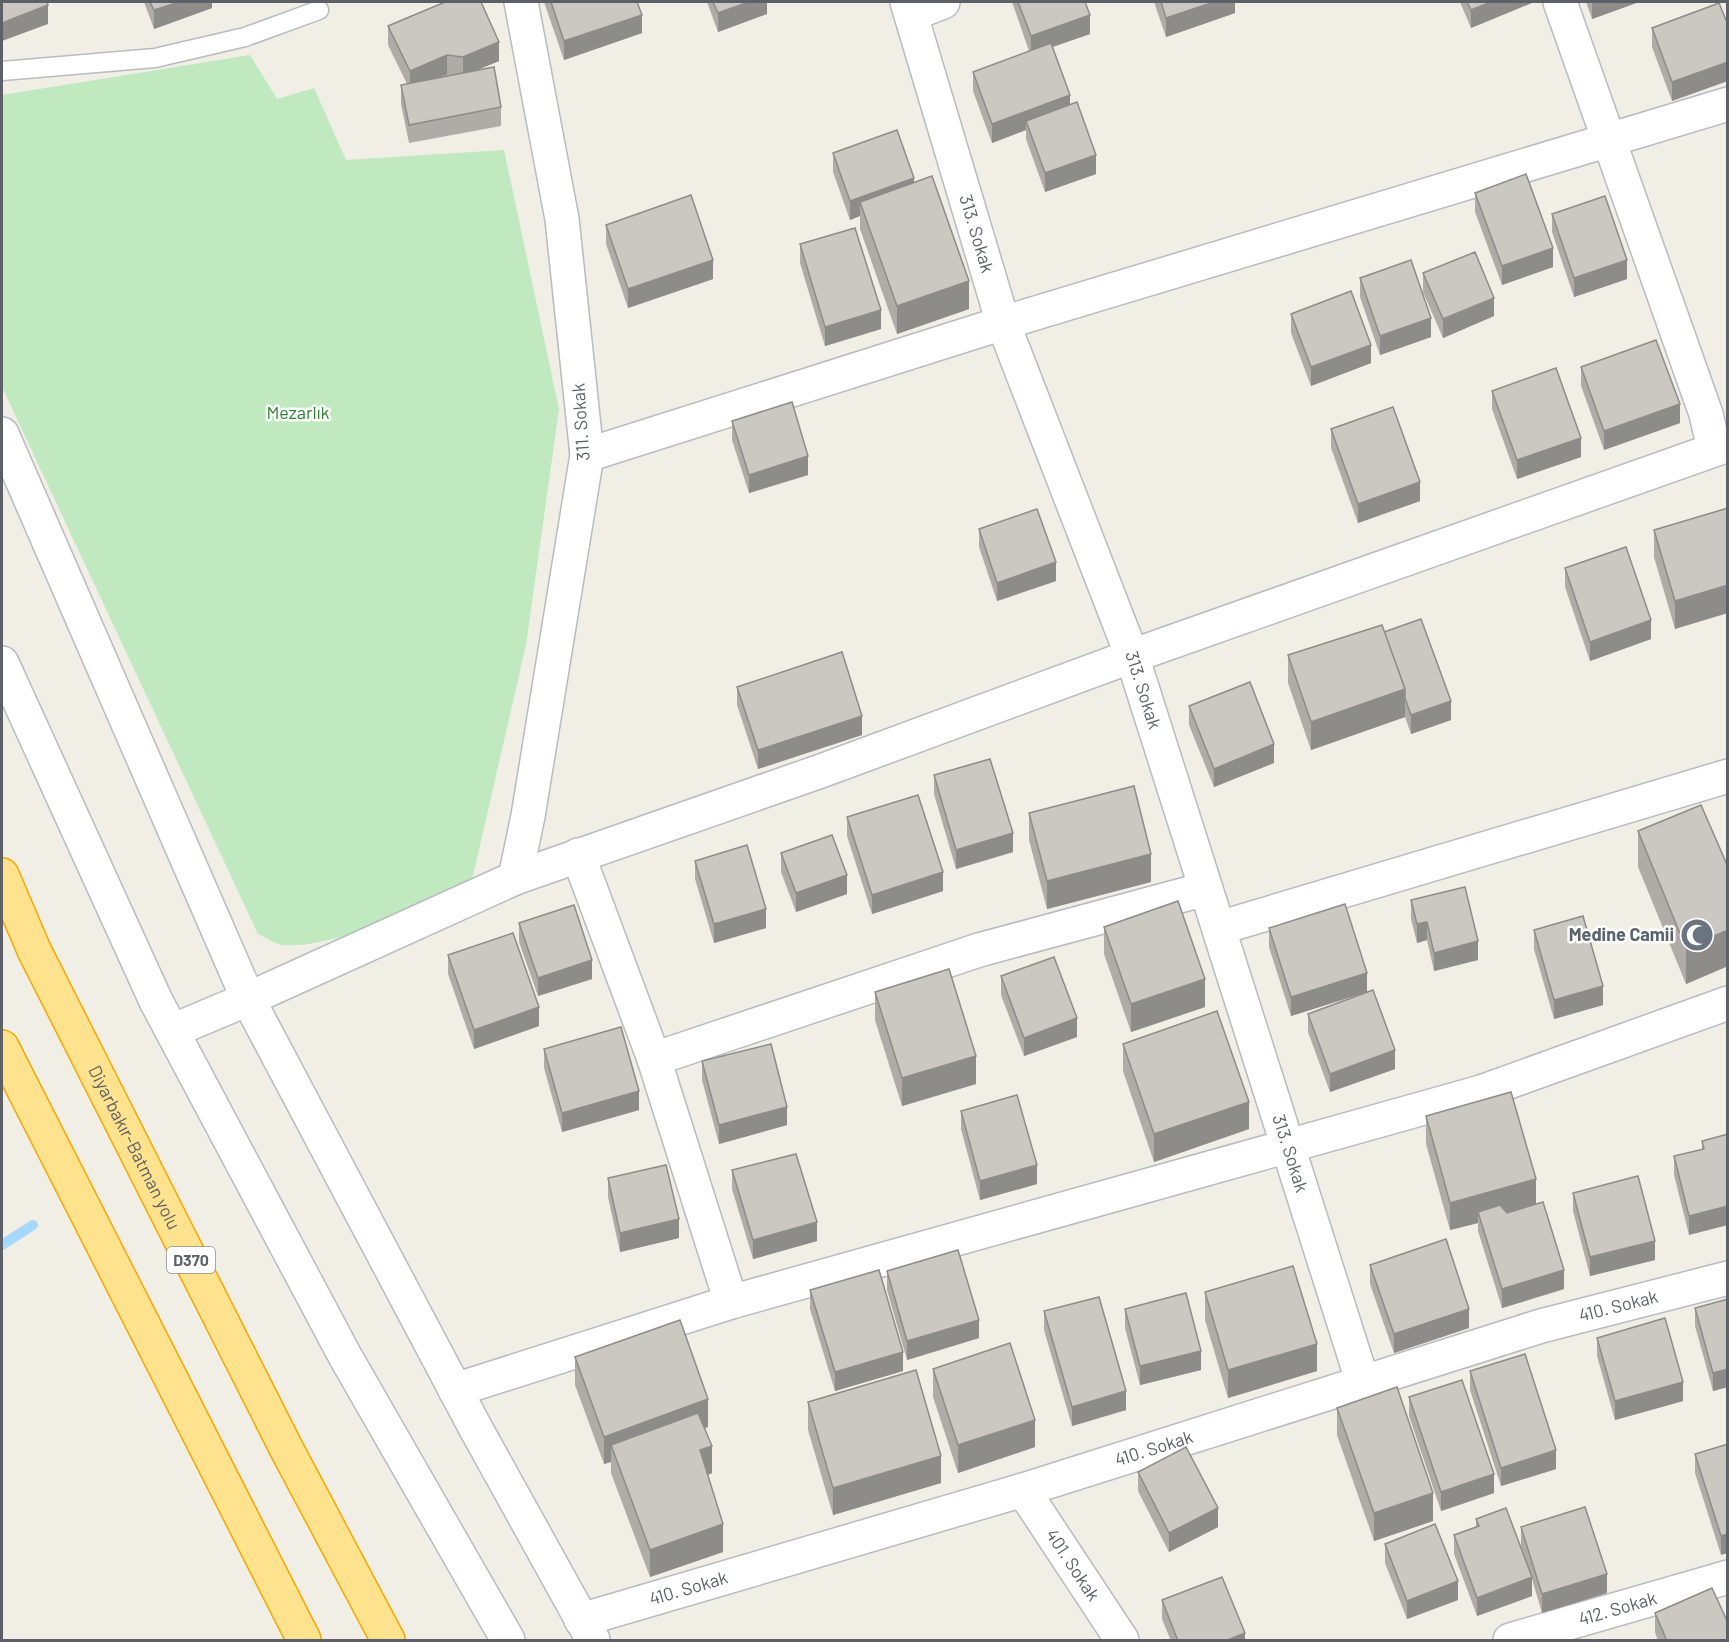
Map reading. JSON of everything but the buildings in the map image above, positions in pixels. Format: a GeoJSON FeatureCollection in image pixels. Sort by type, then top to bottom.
{"type":"FeatureCollection","features":[{"type":"Feature","properties":{"kind":"highway","name":"Diyarbakır-Batman yolu"},"geometry":{"type":"LineString","coordinates":[[2,875],[34,950],[286,1448],[388,1641]]}},
{"type":"Feature","properties":{"kind":"highway"},"geometry":{"type":"LineString","coordinates":[[2,1047],[304,1641]]}},
{"type":"Feature","properties":{"kind":"street","name":"311. Sokak"},"geometry":{"type":"LineString","coordinates":[[515,878],[528,816],[587,455],[562,219],[521,2]]}},
{"type":"Feature","properties":{"kind":"street"},"geometry":{"type":"LineString","coordinates":[[909,8],[943,2]]}},
{"type":"Feature","properties":{"kind":"street"},"geometry":{"type":"LineString","coordinates":[[172,1031],[515,878],[821,771],[1132,656],[1721,447],[1706,414],[1560,2]]}},
{"type":"Feature","properties":{"kind":"street","name":"313. Sokak"},"geometry":{"type":"LineString","coordinates":[[909,8],[1003,323],[1132,656],[1363,1383]]}},
{"type":"Feature","properties":{"kind":"street"},"geometry":{"type":"LineString","coordinates":[[587,455],[1003,323],[1728,104]]}},
{"type":"Feature","properties":{"kind":"street"},"geometry":{"type":"LineString","coordinates":[[2,434],[248,999],[455,1390],[587,1630]]}},
{"type":"Feature","properties":{"kind":"street"},"geometry":{"type":"LineString","coordinates":[[2,663],[156,1001],[345,1356],[508,1641]]}},
{"type":"Feature","properties":{"kind":"street"},"geometry":{"type":"LineString","coordinates":[[1219,928],[1728,776]]}},
{"type":"Feature","properties":{"kind":"street"},"geometry":{"type":"LineString","coordinates":[[578,855],[654,1059],[732,1302]]}},
{"type":"Feature","properties":{"kind":"street"},"geometry":{"type":"LineString","coordinates":[[654,1059],[979,951],[1205,889]]}},
{"type":"Feature","properties":{"kind":"street"},"geometry":{"type":"LineString","coordinates":[[455,1390],[732,1302],[1289,1148],[1481,1092],[1728,1004]]}},
{"type":"Feature","properties":{"kind":"street","name":"410. Sokak"},"geometry":{"type":"LineString","coordinates":[[587,1630],[1540,1326],[1728,1278]]}},
{"type":"Feature","properties":{"kind":"street","name":"401. Sokak"},"geometry":{"type":"LineString","coordinates":[[1023,1490],[1122,1641]]}},
{"type":"Feature","properties":{"kind":"street","name":"412. Sokak"},"geometry":{"type":"LineString","coordinates":[[1510,1641],[1728,1577]]}},
{"type":"Feature","properties":{"kind":"lane"},"geometry":{"type":"LineString","coordinates":[[2,71],[156,58],[245,37],[320,10]]}},
{"type":"Feature","properties":{"kind":"green space","name":"Mezarlık"},"geometry":{"type":"Polygon","coordinates":[[[250,55],[277,99],[314,88],[346,160],[504,150],[559,409],[526,645],[472,880],[380,923],[330,940],[306,944],[281,945],[258,934],[2,387],[2,95],[250,55]]]}},
{"type":"Feature","properties":{"kind":"waterway"},"geometry":{"type":"LineString","coordinates":[[2,1245],[33,1225]]}},
{"type":"Feature","properties":{"kind":"place","name":"Medine Camii"},"geometry":{"type":"Point","coordinates":[1697,935]}}]}
